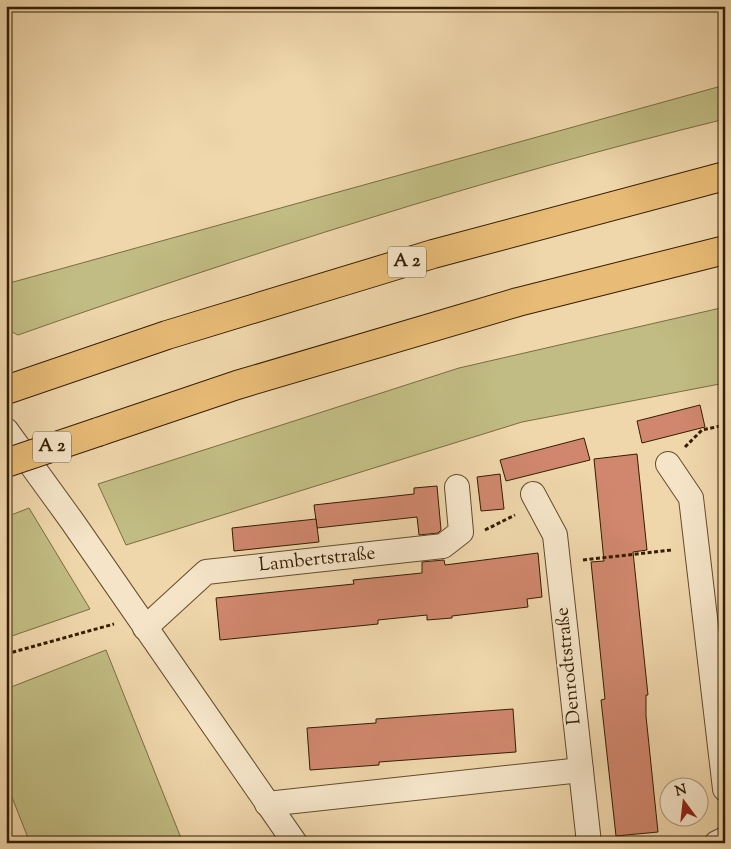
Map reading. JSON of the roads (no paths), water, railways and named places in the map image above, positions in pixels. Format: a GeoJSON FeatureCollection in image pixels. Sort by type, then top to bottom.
{"type":"FeatureCollection","features":[{"type":"Feature","properties":{"kind":"highway","name":"A 2"},"geometry":{"type":"LineString","coordinates":[[6,390],[92,359],[433,254],[725,176]]}},
{"type":"Feature","properties":{"kind":"highway","name":"A 2"},"geometry":{"type":"LineString","coordinates":[[6,463],[237,385],[518,302],[725,250]]}},
{"type":"Feature","properties":{"kind":"street"},"geometry":{"type":"LineString","coordinates":[[6,430],[72,521],[295,843]]}},
{"type":"Feature","properties":{"kind":"street"},"geometry":{"type":"LineString","coordinates":[[668,464],[691,498],[725,789]]}},
{"type":"Feature","properties":{"kind":"street","name":"Lambertstraße"},"geometry":{"type":"LineString","coordinates":[[141,623],[206,572],[443,546],[461,532],[457,487]]}},
{"type":"Feature","properties":{"kind":"street","name":"Denrodtstraße"},"geometry":{"type":"LineString","coordinates":[[536,498],[555,535],[589,843]]}},
{"type":"Feature","properties":{"kind":"street"},"geometry":{"type":"LineString","coordinates":[[267,804],[581,770]]}},
{"type":"Feature","properties":{"kind":"street"},"geometry":{"type":"LineString","coordinates":[[718,843],[725,838]]}}]}
